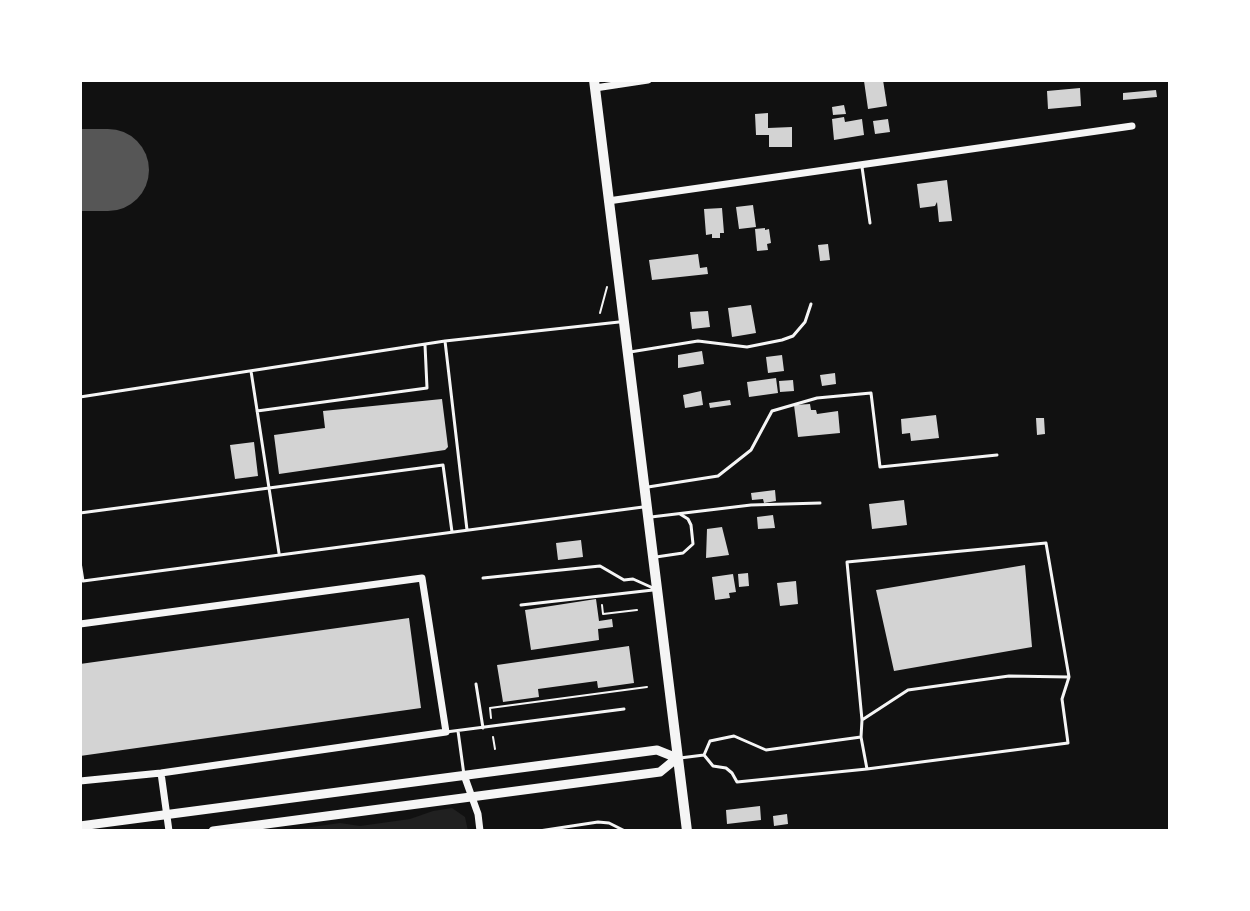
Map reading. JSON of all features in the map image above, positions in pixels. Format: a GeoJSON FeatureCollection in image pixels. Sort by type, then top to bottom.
{"type":"FeatureCollection","features":[{"type":"Feature","properties":{"kind":"main road"},"geometry":{"type":"LineString","coordinates":[[594,84],[687,831]]}},
{"type":"Feature","properties":{"kind":"street"},"geometry":{"type":"LineString","coordinates":[[594,84],[648,80]]}},
{"type":"Feature","properties":{"kind":"street"},"geometry":{"type":"LineString","coordinates":[[608,201],[1132,126]]}},
{"type":"Feature","properties":{"kind":"street"},"geometry":{"type":"LineString","coordinates":[[80,624],[422,578],[446,732],[161,773],[80,781]]}},
{"type":"Feature","properties":{"kind":"street"},"geometry":{"type":"LineString","coordinates":[[80,826],[657,750],[677,758],[660,772],[213,831]]}},
{"type":"Feature","properties":{"kind":"street"},"geometry":{"type":"LineString","coordinates":[[161,773],[169,831]]}},
{"type":"Feature","properties":{"kind":"street"},"geometry":{"type":"LineString","coordinates":[[464,775],[478,814],[480,831]]}},
{"type":"Feature","properties":{"kind":"lane"},"geometry":{"type":"LineString","coordinates":[[862,163],[870,223]]}},
{"type":"Feature","properties":{"kind":"lane"},"geometry":{"type":"LineString","coordinates":[[627,352],[698,341],[747,347],[782,340],[793,336],[805,322],[811,304]]}},
{"type":"Feature","properties":{"kind":"lane"},"geometry":{"type":"LineString","coordinates":[[80,397],[445,341],[623,322]]}},
{"type":"Feature","properties":{"kind":"lane"},"geometry":{"type":"LineString","coordinates":[[445,341],[467,530]]}},
{"type":"Feature","properties":{"kind":"lane"},"geometry":{"type":"LineString","coordinates":[[257,411],[427,388],[425,345]]}},
{"type":"Feature","properties":{"kind":"lane"},"geometry":{"type":"LineString","coordinates":[[251,371],[279,555]]}},
{"type":"Feature","properties":{"kind":"lane"},"geometry":{"type":"LineString","coordinates":[[644,488],[718,476],[751,450],[772,411],[817,398],[871,393],[880,467],[997,455]]}},
{"type":"Feature","properties":{"kind":"lane"},"geometry":{"type":"LineString","coordinates":[[80,513],[443,465],[452,532]]}},
{"type":"Feature","properties":{"kind":"lane"},"geometry":{"type":"LineString","coordinates":[[80,562],[83,581],[467,530],[647,512],[680,514],[751,505],[820,503]]}},
{"type":"Feature","properties":{"kind":"lane"},"geometry":{"type":"LineString","coordinates":[[653,558],[683,553],[693,544],[691,525],[680,514]]}},
{"type":"Feature","properties":{"kind":"lane"},"geometry":{"type":"LineString","coordinates":[[704,755],[713,766],[726,768],[737,782],[867,769],[1068,743],[1062,699],[1069,677],[1046,543],[847,562],[861,737],[867,769]]}},
{"type":"Feature","properties":{"kind":"lane"},"geometry":{"type":"LineString","coordinates":[[483,578],[600,566],[624,580],[633,579],[656,589]]}},
{"type":"Feature","properties":{"kind":"lane"},"geometry":{"type":"LineString","coordinates":[[521,605],[656,589]]}},
{"type":"Feature","properties":{"kind":"lane"},"geometry":{"type":"LineString","coordinates":[[862,720],[908,690],[1009,676],[1069,677]]}},
{"type":"Feature","properties":{"kind":"lane"},"geometry":{"type":"LineString","coordinates":[[476,684],[483,728]]}},
{"type":"Feature","properties":{"kind":"lane"},"geometry":{"type":"LineString","coordinates":[[446,732],[624,709]]}},
{"type":"Feature","properties":{"kind":"lane"},"geometry":{"type":"LineString","coordinates":[[458,731],[464,775]]}},
{"type":"Feature","properties":{"kind":"lane"},"geometry":{"type":"LineString","coordinates":[[704,755],[711,740],[734,736],[766,750],[861,737]]}},
{"type":"Feature","properties":{"kind":"lane"},"geometry":{"type":"LineString","coordinates":[[677,758],[704,755]]}},
{"type":"Feature","properties":{"kind":"lane"},"geometry":{"type":"LineString","coordinates":[[539,831],[598,822],[609,823],[625,831]]}},
{"type":"Feature","properties":{"kind":"path"},"geometry":{"type":"LineString","coordinates":[[603,614],[637,610]]}},
{"type":"Feature","properties":{"kind":"path"},"geometry":{"type":"LineString","coordinates":[[492,719],[490,708],[647,687]]}},
{"type":"Feature","properties":{"kind":"path"},"geometry":{"type":"LineString","coordinates":[[493,737],[495,749]]}},
{"type":"Feature","properties":{"kind":"shaded area"},"geometry":{"type":"Polygon","coordinates":[[[452,808],[465,817],[468,831],[283,831],[340,823],[360,826],[410,819],[452,808]]]}},
{"type":"Feature","properties":{"kind":"building"},"geometry":{"type":"Polygon","coordinates":[[[883,80],[887,106],[868,109],[864,81],[883,80]]]}},
{"type":"Feature","properties":{"kind":"building"},"geometry":{"type":"Polygon","coordinates":[[[1080,88],[1081,106],[1048,109],[1047,91],[1080,88]]]}},
{"type":"Feature","properties":{"kind":"building"},"geometry":{"type":"Polygon","coordinates":[[[1156,90],[1157,97],[1123,100],[1123,93],[1156,90]]]}},
{"type":"Feature","properties":{"kind":"building"},"geometry":{"type":"Polygon","coordinates":[[[844,105],[846,114],[833,115],[832,107],[844,105]]]}},
{"type":"Feature","properties":{"kind":"building"},"geometry":{"type":"Polygon","coordinates":[[[768,113],[768,128],[792,127],[792,147],[769,147],[769,135],[756,135],[755,114],[768,113]]]}},
{"type":"Feature","properties":{"kind":"building"},"geometry":{"type":"Polygon","coordinates":[[[844,117],[845,122],[862,119],[864,135],[834,140],[832,119],[844,117]]]}},
{"type":"Feature","properties":{"kind":"building"},"geometry":{"type":"Polygon","coordinates":[[[888,119],[890,132],[875,134],[873,121],[888,119]]]}},
{"type":"Feature","properties":{"kind":"building"},"geometry":{"type":"Polygon","coordinates":[[[947,180],[952,221],[939,222],[937,202],[935,206],[920,208],[917,184],[947,180]]]}},
{"type":"Feature","properties":{"kind":"building"},"geometry":{"type":"Polygon","coordinates":[[[753,205],[756,227],[739,229],[736,207],[753,205]]]}},
{"type":"Feature","properties":{"kind":"building"},"geometry":{"type":"Polygon","coordinates":[[[722,208],[724,233],[720,233],[720,238],[712,238],[712,234],[706,235],[704,209],[722,208]]]}},
{"type":"Feature","properties":{"kind":"building"},"geometry":{"type":"Polygon","coordinates":[[[755,229],[769,229],[771,243],[767,244],[768,250],[757,251],[755,229]]]}},
{"type":"Feature","properties":{"kind":"building"},"geometry":{"type":"Polygon","coordinates":[[[828,244],[830,260],[820,261],[818,245],[828,244]]]}},
{"type":"Feature","properties":{"kind":"building"},"geometry":{"type":"Polygon","coordinates":[[[698,254],[700,268],[707,267],[708,274],[652,280],[649,260],[698,254]]]}},
{"type":"Feature","properties":{"kind":"building"},"geometry":{"type":"Polygon","coordinates":[[[751,305],[756,333],[732,337],[728,308],[751,305]]]}},
{"type":"Feature","properties":{"kind":"building"},"geometry":{"type":"Polygon","coordinates":[[[708,311],[710,327],[692,329],[690,312],[708,311]]]}},
{"type":"Feature","properties":{"kind":"building"},"geometry":{"type":"Polygon","coordinates":[[[702,351],[704,364],[678,368],[678,355],[702,351]]]}},
{"type":"Feature","properties":{"kind":"building"},"geometry":{"type":"Polygon","coordinates":[[[782,355],[784,371],[768,373],[766,357],[782,355]]]}},
{"type":"Feature","properties":{"kind":"building"},"geometry":{"type":"Polygon","coordinates":[[[835,373],[836,384],[822,386],[820,375],[835,373]]]}},
{"type":"Feature","properties":{"kind":"building"},"geometry":{"type":"Polygon","coordinates":[[[776,378],[778,393],[749,397],[747,382],[776,378]]]}},
{"type":"Feature","properties":{"kind":"building"},"geometry":{"type":"Polygon","coordinates":[[[793,380],[794,391],[780,392],[779,381],[793,380]]]}},
{"type":"Feature","properties":{"kind":"building"},"geometry":{"type":"Polygon","coordinates":[[[701,391],[703,405],[685,408],[683,395],[701,391]]]}},
{"type":"Feature","properties":{"kind":"building"},"geometry":{"type":"Polygon","coordinates":[[[442,399],[448,447],[445,450],[279,474],[274,435],[325,428],[323,411],[442,399]]]}},
{"type":"Feature","properties":{"kind":"building"},"geometry":{"type":"Polygon","coordinates":[[[730,400],[731,405],[710,408],[709,403],[730,400]]]}},
{"type":"Feature","properties":{"kind":"building"},"geometry":{"type":"Polygon","coordinates":[[[810,404],[811,410],[816,410],[817,414],[838,411],[840,433],[798,437],[794,405],[810,404]]]}},
{"type":"Feature","properties":{"kind":"building"},"geometry":{"type":"Polygon","coordinates":[[[936,415],[939,438],[911,441],[910,433],[902,434],[901,419],[936,415]]]}},
{"type":"Feature","properties":{"kind":"building"},"geometry":{"type":"Polygon","coordinates":[[[1036,418],[1044,418],[1045,434],[1037,435],[1036,418]]]}},
{"type":"Feature","properties":{"kind":"building"},"geometry":{"type":"Polygon","coordinates":[[[254,442],[258,476],[235,479],[230,445],[254,442]]]}},
{"type":"Feature","properties":{"kind":"building"},"geometry":{"type":"Polygon","coordinates":[[[775,490],[776,501],[764,503],[763,499],[752,500],[751,493],[775,490]]]}},
{"type":"Feature","properties":{"kind":"building"},"geometry":{"type":"Polygon","coordinates":[[[904,500],[907,525],[872,529],[869,504],[904,500]]]}},
{"type":"Feature","properties":{"kind":"building"},"geometry":{"type":"Polygon","coordinates":[[[773,515],[775,528],[758,529],[757,517],[773,515]]]}},
{"type":"Feature","properties":{"kind":"building"},"geometry":{"type":"Polygon","coordinates":[[[722,527],[729,555],[706,558],[707,529],[722,527]]]}},
{"type":"Feature","properties":{"kind":"building"},"geometry":{"type":"Polygon","coordinates":[[[581,540],[583,557],[558,560],[556,543],[581,540]]]}},
{"type":"Feature","properties":{"kind":"building"},"geometry":{"type":"Polygon","coordinates":[[[1025,565],[1032,647],[894,671],[876,590],[1025,565]]]}},
{"type":"Feature","properties":{"kind":"building"},"geometry":{"type":"Polygon","coordinates":[[[748,573],[749,586],[739,587],[738,574],[748,573]]]}},
{"type":"Feature","properties":{"kind":"building"},"geometry":{"type":"Polygon","coordinates":[[[733,574],[736,592],[729,593],[730,598],[715,600],[712,577],[733,574]]]}},
{"type":"Feature","properties":{"kind":"building"},"geometry":{"type":"Polygon","coordinates":[[[796,581],[798,604],[780,606],[777,583],[796,581]]]}},
{"type":"Feature","properties":{"kind":"building"},"geometry":{"type":"Polygon","coordinates":[[[596,599],[599,621],[612,619],[613,627],[598,629],[599,640],[531,650],[525,610],[596,599]]]}},
{"type":"Feature","properties":{"kind":"building"},"geometry":{"type":"Polygon","coordinates":[[[409,618],[421,708],[80,756],[80,664],[409,618]]]}},
{"type":"Feature","properties":{"kind":"building"},"geometry":{"type":"Polygon","coordinates":[[[629,646],[634,683],[598,688],[597,681],[538,689],[539,697],[503,702],[497,665],[629,646]]]}},
{"type":"Feature","properties":{"kind":"building"},"geometry":{"type":"Polygon","coordinates":[[[760,806],[761,820],[727,824],[726,810],[760,806]]]}},
{"type":"Feature","properties":{"kind":"building"},"geometry":{"type":"Polygon","coordinates":[[[787,814],[788,824],[774,826],[773,816],[787,814]]]}},
{"type":"Feature","properties":{"kind":"runway"},"geometry":{"type":"LineString","coordinates":[[80,170],[108,170]]}}]}
